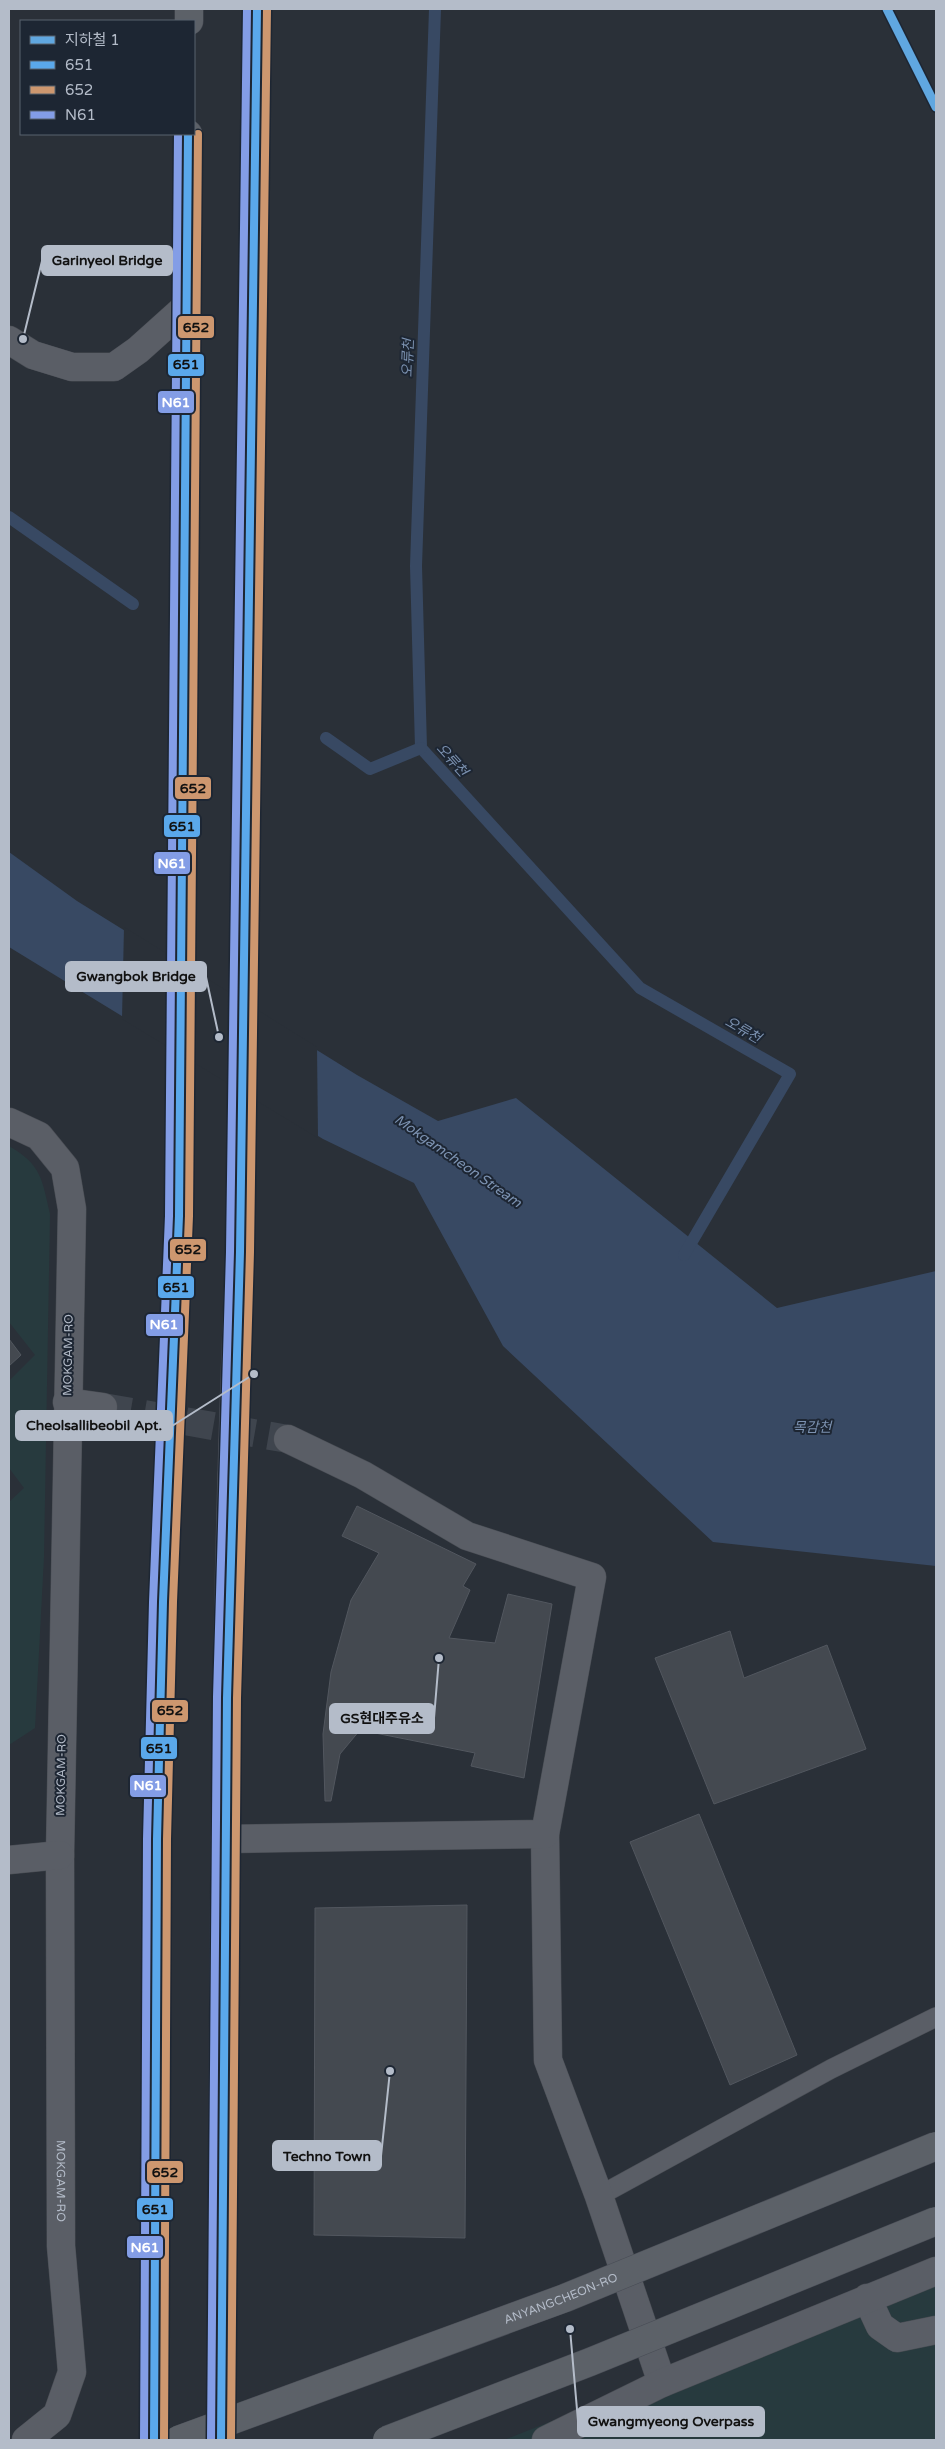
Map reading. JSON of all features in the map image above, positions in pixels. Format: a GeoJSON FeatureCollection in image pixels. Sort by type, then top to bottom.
{"type":"FeatureCollection","features":[{"type":"Feature","properties":{"kind":"main road"},"geometry":{"type":"LineString","coordinates":[[221,2440],[225,1839],[234,1374],[240,1252],[257,9]]}},
{"type":"Feature","properties":{"kind":"main road"},"geometry":{"type":"LineString","coordinates":[[154,2440],[157,1839],[163,1602],[179,1216],[188,135]]}},
{"type":"Feature","properties":{"kind":"main road","name":"ANYANGCHEON-RO"},"geometry":{"type":"LineString","coordinates":[[178,2440],[565,2298],[936,2146]]}},
{"type":"Feature","properties":{"kind":"main road"},"geometry":{"type":"LineString","coordinates":[[387,2440],[590,2362],[936,2222]]}},
{"type":"Feature","properties":{"kind":"street"},"geometry":{"type":"LineString","coordinates":[[9,340],[32,355],[72,367],[114,367],[138,350],[187,306]]}},
{"type":"Feature","properties":{"kind":"street","name":"MOKGAM-RO"},"geometry":{"type":"LineString","coordinates":[[9,1122],[38,1136],[65,1168],[72,1209],[60,1855],[61,2246],[72,2372],[57,2415],[26,2440]]}},
{"type":"Feature","properties":{"kind":"street"},"geometry":{"type":"LineString","coordinates":[[67,1402],[103,1407]]}},
{"type":"Feature","properties":{"kind":"street"},"geometry":{"type":"LineString","coordinates":[[288,1439],[363,1475],[467,1536],[592,1576],[545,1834],[548,2060],[599,2196],[662,2383]]}},
{"type":"Feature","properties":{"kind":"street"},"geometry":{"type":"LineString","coordinates":[[225,1839],[545,1834]]}},
{"type":"Feature","properties":{"kind":"street"},"geometry":{"type":"LineString","coordinates":[[9,1860],[60,1855]]}},
{"type":"Feature","properties":{"kind":"street"},"geometry":{"type":"LineString","coordinates":[[546,2440],[662,2383],[936,2271]]}},
{"type":"Feature","properties":{"kind":"street"},"geometry":{"type":"LineString","coordinates":[[867,2298],[880,2326],[897,2338],[936,2330]]}},
{"type":"Feature","properties":{"kind":"lane"},"geometry":{"type":"LineString","coordinates":[[599,2196],[831,2069],[936,2017]]}},
{"type":"Feature","properties":{"kind":"green space"},"geometry":{"type":"Polygon","coordinates":[[[9,1146],[28,1160],[39,1174],[50,1214],[44,1557],[35,1728],[9,1745],[9,1502],[24,1488],[9,1468],[9,1381],[35,1355],[9,1322],[9,1146]]]}},
{"type":"Feature","properties":{"kind":"green space"},"geometry":{"type":"Polygon","coordinates":[[[936,2268],[936,2440],[504,2440],[936,2268]]]}},
{"type":"Feature","properties":{"kind":"water","name":"목감천"},"geometry":{"type":"Polygon","coordinates":[[[9,852],[77,901],[357,1075],[438,1121],[516,1098],[777,1308],[936,1271],[936,1566],[713,1542],[503,1346],[414,1183],[323,1139],[9,947],[9,852]]]}},
{"type":"Feature","properties":{"kind":"pier"},"geometry":{"type":"Polygon","coordinates":[[[124,927],[317,1047],[318,1138],[122,1019],[124,927]]]}},
{"type":"Feature","properties":{"kind":"building"},"geometry":{"type":"Polygon","coordinates":[[[9,1339],[21,1355],[9,1366],[9,1339]]]}},
{"type":"Feature","properties":{"kind":"building"},"geometry":{"type":"Polygon","coordinates":[[[357,1506],[476,1564],[463,1586],[470,1590],[449,1638],[495,1643],[508,1594],[552,1604],[524,1778],[471,1766],[475,1753],[360,1730],[340,1754],[331,1801],[325,1801],[323,1734],[331,1672],[351,1600],[379,1553],[342,1536],[357,1506]]]}},
{"type":"Feature","properties":{"kind":"building"},"geometry":{"type":"Polygon","coordinates":[[[730,1631],[744,1678],[827,1645],[866,1749],[714,1804],[655,1658],[730,1631]]]}},
{"type":"Feature","properties":{"kind":"building"},"geometry":{"type":"Polygon","coordinates":[[[699,1814],[797,2055],[730,2085],[630,1842],[699,1814]]]}},
{"type":"Feature","properties":{"kind":"building"},"geometry":{"type":"Polygon","coordinates":[[[467,1905],[465,2238],[314,2235],[315,1908],[467,1905]]]}},
{"type":"Feature","properties":{"kind":"waterway","name":"오류천"},"geometry":{"type":"LineString","coordinates":[[435,9],[416,566],[421,748],[640,988],[790,1074],[684,1255]]}},
{"type":"Feature","properties":{"kind":"waterway"},"geometry":{"type":"LineString","coordinates":[[9,517],[133,604]]}},
{"type":"Feature","properties":{"kind":"waterway"},"geometry":{"type":"LineString","coordinates":[[326,738],[370,769],[421,748]]}},
{"type":"Feature","properties":{"kind":"tunnel"},"geometry":{"type":"LineString","coordinates":[[103,1407],[288,1439]]}},
{"type":"Feature","properties":{"kind":"metro line","name":"1"},"geometry":{"type":"LineString","coordinates":[[887,9],[936,107]]}},
{"type":"Feature","properties":{"kind":"transit line","name":"N61"},"geometry":{"type":"LineString","coordinates":[[211,2440],[217,1697],[230,1252],[247,9]]}},
{"type":"Feature","properties":{"kind":"transit line","name":"651"},"geometry":{"type":"LineString","coordinates":[[221,2440],[227,1698],[240,1252],[257,9]]}},
{"type":"Feature","properties":{"kind":"transit line","name":"652"},"geometry":{"type":"LineString","coordinates":[[231,2440],[237,1698],[250,1252],[267,9]]}},
{"type":"Feature","properties":{"kind":"transit line","name":"652"},"geometry":{"type":"LineString","coordinates":[[164,2440],[167,1839],[173,1602],[189,1216],[198,134]]}},
{"type":"Feature","properties":{"kind":"transit line","name":"N61"},"geometry":{"type":"LineString","coordinates":[[144,2440],[147,1839],[153,1602],[169,1216],[178,135]]}},
{"type":"Feature","properties":{"kind":"transit line","name":"651"},"geometry":{"type":"LineString","coordinates":[[154,2440],[157,1839],[163,1602],[179,1216],[188,135]]}},
{"type":"Feature","properties":{"kind":"place","name":"Garinyeol Bridge"},"geometry":{"type":"Point","coordinates":[23,339]}},
{"type":"Feature","properties":{"kind":"place","name":"Gwangbok Bridge"},"geometry":{"type":"Point","coordinates":[219,1037]}},
{"type":"Feature","properties":{"kind":"place","name":"Cheolsallibeobil Apt."},"geometry":{"type":"Point","coordinates":[254,1374]}},
{"type":"Feature","properties":{"kind":"place","name":"GS현대주유소"},"geometry":{"type":"Point","coordinates":[439,1658]}},
{"type":"Feature","properties":{"kind":"place","name":"Techno Town"},"geometry":{"type":"Point","coordinates":[390,2071]}},
{"type":"Feature","properties":{"kind":"place","name":"Gwangmyeong Overpass"},"geometry":{"type":"Point","coordinates":[570,2329]}},
{"type":"Feature","properties":{"kind":"water label","name":"Mokgamcheon Stream"},"geometry":{"type":"Point","coordinates":[458,1161]}}]}
